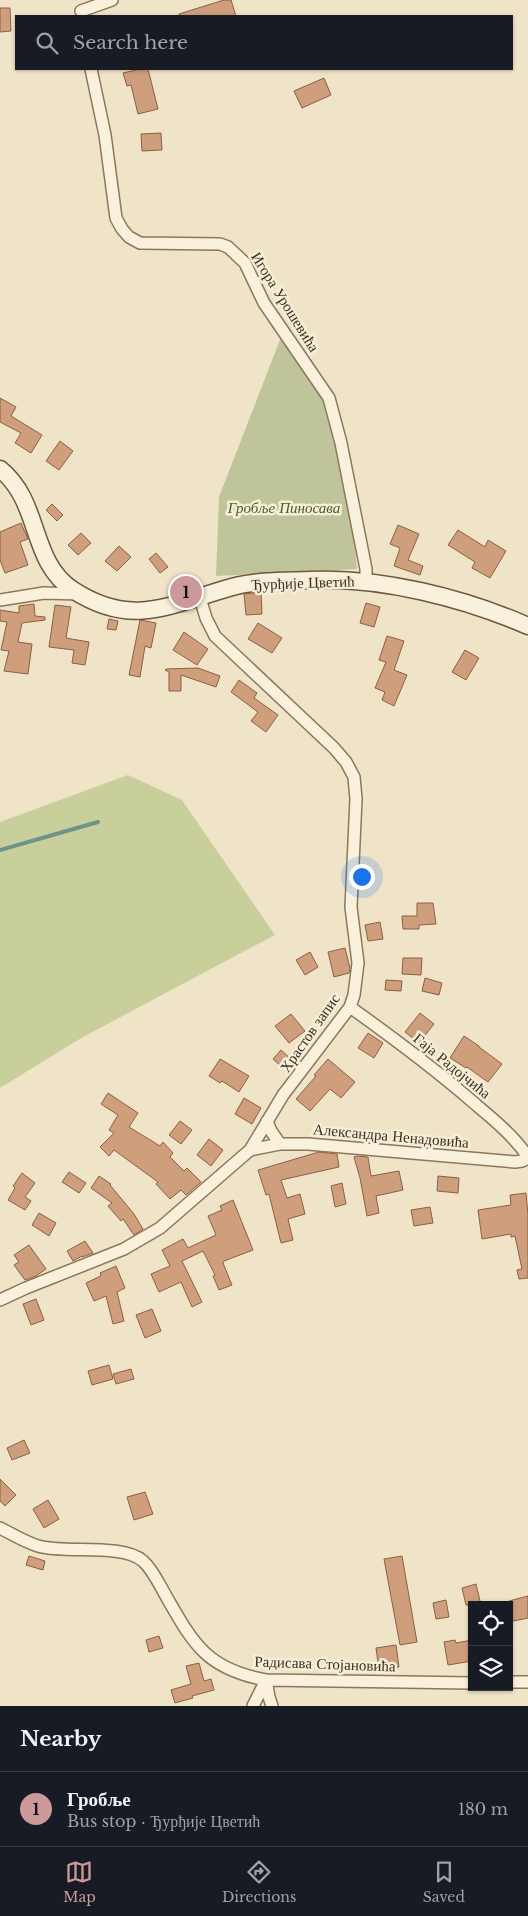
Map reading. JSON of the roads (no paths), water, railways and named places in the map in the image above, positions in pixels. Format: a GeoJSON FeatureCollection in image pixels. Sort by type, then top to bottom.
{"type":"FeatureCollection","features":[{"type":"Feature","properties":{"kind":"street"},"geometry":{"type":"LineString","coordinates":[[79,10],[112,0]]}},
{"type":"Feature","properties":{"kind":"street","name":"Игора Урошевића"},"geometry":{"type":"LineString","coordinates":[[91,70],[105,135],[116,218],[122,229],[129,238],[140,243],[210,243],[228,247],[236,253],[245,263],[264,303],[329,398],[346,469],[366,569],[366,582]]}},
{"type":"Feature","properties":{"kind":"street","name":"Ђурђије Цветић"},"geometry":{"type":"LineString","coordinates":[[0,469],[20,491],[27,504],[43,554],[49,564],[65,584],[80,594],[109,606],[135,611],[164,609],[250,584],[312,580],[366,582],[394,586],[464,603],[508,617],[528,626]]}},
{"type":"Feature","properties":{"kind":"street"},"geometry":{"type":"LineString","coordinates":[[0,600],[44,592],[80,594]]}},
{"type":"Feature","properties":{"kind":"street","name":"Храстов запис"},"geometry":{"type":"LineString","coordinates":[[0,1300],[124,1249],[160,1228],[250,1150],[284,1095],[350,1007],[354,995],[358,964],[350,908],[356,799],[354,777],[346,762],[334,748],[215,636],[206,618],[200,598]]}},
{"type":"Feature","properties":{"kind":"street","name":"Гаја Радојчића"},"geometry":{"type":"LineString","coordinates":[[350,1007],[399,1042],[461,1092],[516,1141],[528,1157]]}},
{"type":"Feature","properties":{"kind":"street"},"geometry":{"type":"LineString","coordinates":[[267,1121],[280,1144]]}},
{"type":"Feature","properties":{"kind":"street","name":"Александра Ненадовића"},"geometry":{"type":"LineString","coordinates":[[250,1150],[280,1144],[308,1144],[516,1162],[528,1157]]}},
{"type":"Feature","properties":{"kind":"street","name":"Радисава Стојановића"},"geometry":{"type":"LineString","coordinates":[[0,1528],[38,1546],[127,1553],[142,1560],[152,1572],[185,1629],[199,1648],[213,1660],[247,1676],[266,1680],[468,1683]]}},
{"type":"Feature","properties":{"kind":"street"},"geometry":{"type":"LineString","coordinates":[[253,1706],[266,1680]]}},
{"type":"Feature","properties":{"kind":"street"},"geometry":{"type":"LineString","coordinates":[[266,1680],[272,1706]]}},
{"type":"Feature","properties":{"kind":"street"},"geometry":{"type":"LineString","coordinates":[[513,1682],[528,1682]]}},
{"type":"Feature","properties":{"kind":"waterway"},"geometry":{"type":"LineString","coordinates":[[0,850],[98,822]]}},
{"type":"Feature","properties":{"kind":"place","name":"Гробље"},"geometry":{"type":"Point","coordinates":[186,592]}},
{"type":"Feature","properties":{"kind":"park label","name":"Гробље Пиносава"},"geometry":{"type":"Point","coordinates":[284,508]}}]}
